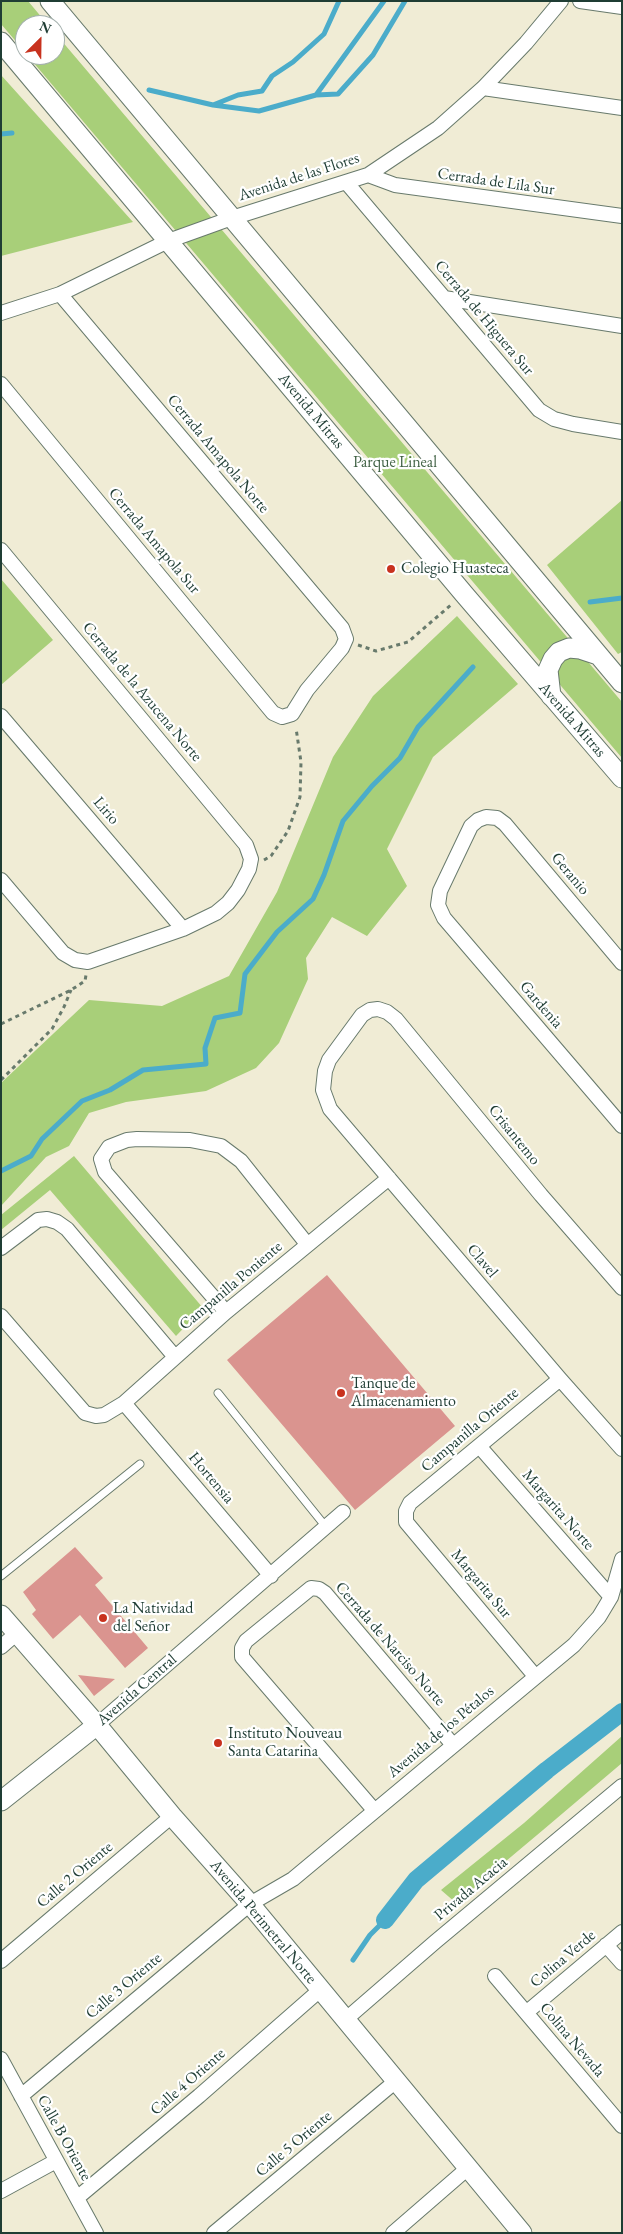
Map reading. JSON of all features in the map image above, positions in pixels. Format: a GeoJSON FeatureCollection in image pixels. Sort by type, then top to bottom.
{"type":"FeatureCollection","features":[{"type":"Feature","properties":{"kind":"street"},"geometry":{"type":"LineString","coordinates":[[50,1],[622,683]]}},
{"type":"Feature","properties":{"kind":"street","name":"Avenida de las Flores"},"geometry":{"type":"LineString","coordinates":[[1,313],[60,294],[168,241],[232,218],[368,175],[438,128],[483,88],[561,1]]}},
{"type":"Feature","properties":{"kind":"street"},"geometry":{"type":"LineString","coordinates":[[580,1],[622,7]]}},
{"type":"Feature","properties":{"kind":"street","name":"Avenida Mitras"},"geometry":{"type":"LineString","coordinates":[[1,42],[464,594],[622,778]]}},
{"type":"Feature","properties":{"kind":"street"},"geometry":{"type":"LineString","coordinates":[[483,88],[622,108]]}},
{"type":"Feature","properties":{"kind":"street","name":"Cerrada de Lila Sur"},"geometry":{"type":"LineString","coordinates":[[368,175],[395,185],[622,216]]}},
{"type":"Feature","properties":{"kind":"street","name":"Cerrada de Higuera Sur"},"geometry":{"type":"LineString","coordinates":[[346,182],[539,410],[554,419],[622,432]]}},
{"type":"Feature","properties":{"kind":"street","name":"Cerrada Amapola Norte"},"geometry":{"type":"LineString","coordinates":[[60,294],[342,628],[346,639]]}},
{"type":"Feature","properties":{"kind":"street"},"geometry":{"type":"LineString","coordinates":[[444,298],[622,326]]}},
{"type":"Feature","properties":{"kind":"street","name":"Cerrada Amapola Sur"},"geometry":{"type":"LineString","coordinates":[[1,384],[273,713],[287,715]]}},
{"type":"Feature","properties":{"kind":"street","name":"Cerrada de la Azucena Norte"},"geometry":{"type":"LineString","coordinates":[[1,550],[246,845],[250,864]]}},
{"type":"Feature","properties":{"kind":"street"},"geometry":{"type":"LineString","coordinates":[[287,715],[342,648],[346,639]]}},
{"type":"Feature","properties":{"kind":"street"},"geometry":{"type":"LineString","coordinates":[[551,696],[548,670],[559,652],[569,648],[580,649],[598,655]]}},
{"type":"Feature","properties":{"kind":"street","name":"Lirio"},"geometry":{"type":"LineString","coordinates":[[1,716],[183,928]]}},
{"type":"Feature","properties":{"kind":"street","name":"Geranio"},"geometry":{"type":"LineString","coordinates":[[438,905],[444,880],[471,826],[478,820],[486,817],[497,818],[505,824],[622,963]]}},
{"type":"Feature","properties":{"kind":"street"},"geometry":{"type":"LineString","coordinates":[[1,880],[63,954],[82,961],[183,928],[216,913],[228,903],[238,890],[250,864]]}},
{"type":"Feature","properties":{"kind":"street","name":"Gardenia"},"geometry":{"type":"LineString","coordinates":[[438,905],[444,918],[453,929],[622,1126]]}},
{"type":"Feature","properties":{"kind":"street","name":"Crisantemo"},"geometry":{"type":"LineString","coordinates":[[322,1090],[329,1060],[362,1015],[370,1010],[378,1009],[387,1012],[396,1019],[541,1195],[622,1288]]}},
{"type":"Feature","properties":{"kind":"street","name":"Clavel"},"geometry":{"type":"LineString","coordinates":[[322,1090],[330,1109],[622,1449]]}},
{"type":"Feature","properties":{"kind":"street"},"geometry":{"type":"LineString","coordinates":[[226,1312],[106,1172],[101,1159],[103,1153],[109,1147],[127,1140],[190,1140],[221,1146],[241,1161],[308,1244]]}},
{"type":"Feature","properties":{"kind":"street","name":"Campanilla Poniente"},"geometry":{"type":"LineString","coordinates":[[1,1316],[86,1413],[96,1416],[104,1415],[124,1404],[174,1356],[389,1178]]}},
{"type":"Feature","properties":{"kind":"street"},"geometry":{"type":"LineString","coordinates":[[1,1248],[38,1220],[47,1219],[57,1222],[67,1229],[174,1356]]}},
{"type":"Feature","properties":{"kind":"street","name":"Campanilla Oriente"},"geometry":{"type":"LineString","coordinates":[[406,1511],[410,1503],[560,1379]]}},
{"type":"Feature","properties":{"kind":"street","name":"Hortensia"},"geometry":{"type":"LineString","coordinates":[[124,1404],[271,1576]]}},
{"type":"Feature","properties":{"kind":"street","name":"Margarita Norte"},"geometry":{"type":"LineString","coordinates":[[479,1446],[611,1597]]}},
{"type":"Feature","properties":{"kind":"street","name":"Margarita Sur"},"geometry":{"type":"LineString","coordinates":[[406,1511],[406,1522],[535,1676]]}},
{"type":"Feature","properties":{"kind":"street","name":"Avenida Central"},"geometry":{"type":"LineString","coordinates":[[1,1801],[97,1725],[343,1512]]}},
{"type":"Feature","properties":{"kind":"street","name":"Avenida de los Pétalos"},"geometry":{"type":"LineString","coordinates":[[250,1904],[293,1879],[574,1644],[599,1617],[611,1597],[622,1559]]}},
{"type":"Feature","properties":{"kind":"street","name":"Cerrada de Narciso Norte"},"geometry":{"type":"LineString","coordinates":[[374,1810],[242,1657],[242,1648],[246,1641],[310,1588],[325,1592],[453,1745]]}},
{"type":"Feature","properties":{"kind":"street","name":"Avenida Perimetral Norte"},"geometry":{"type":"LineString","coordinates":[[1,1615],[97,1725],[172,1816],[250,1904],[522,2233]]}},
{"type":"Feature","properties":{"kind":"street"},"geometry":{"type":"LineString","coordinates":[[1,1646],[17,1633]]}},
{"type":"Feature","properties":{"kind":"street","name":"Privada Acacia"},"geometry":{"type":"LineString","coordinates":[[345,2020],[435,1942],[622,1786]]}},
{"type":"Feature","properties":{"kind":"street","name":"Calle 2 Oriente"},"geometry":{"type":"LineString","coordinates":[[1,1961],[172,1816]]}},
{"type":"Feature","properties":{"kind":"street","name":"Calle 3 Oriente"},"geometry":{"type":"LineString","coordinates":[[21,2096],[250,1904]]}},
{"type":"Feature","properties":{"kind":"street","name":"Colina Verde"},"geometry":{"type":"LineString","coordinates":[[527,2012],[622,1932]]}},
{"type":"Feature","properties":{"kind":"street"},"geometry":{"type":"LineString","coordinates":[[606,1945],[622,1964]]}},
{"type":"Feature","properties":{"kind":"street","name":"Colina Nevada"},"geometry":{"type":"LineString","coordinates":[[495,1976],[622,2126]]}},
{"type":"Feature","properties":{"kind":"street","name":"Calle 4 Oriente"},"geometry":{"type":"LineString","coordinates":[[77,2198],[199,2096],[320,1990]]}},
{"type":"Feature","properties":{"kind":"street","name":"Calle B Oriente"},"geometry":{"type":"LineString","coordinates":[[1,2060],[96,2233]]}},
{"type":"Feature","properties":{"kind":"street","name":"Calle 5 Oriente"},"geometry":{"type":"LineString","coordinates":[[214,2233],[396,2082]]}},
{"type":"Feature","properties":{"kind":"street"},"geometry":{"type":"LineString","coordinates":[[1,2191],[56,2162]]}},
{"type":"Feature","properties":{"kind":"street"},"geometry":{"type":"LineString","coordinates":[[393,2233],[468,2168]]}},
{"type":"Feature","properties":{"kind":"lane"},"geometry":{"type":"LineString","coordinates":[[218,1394],[326,1527]]}},
{"type":"Feature","properties":{"kind":"lane"},"geometry":{"type":"LineString","coordinates":[[1,1576],[140,1464]]}},
{"type":"Feature","properties":{"kind":"path"},"geometry":{"type":"LineString","coordinates":[[346,639],[363,649],[376,651],[408,642],[464,594]]}},
{"type":"Feature","properties":{"kind":"path"},"geometry":{"type":"LineString","coordinates":[[250,864],[271,856],[288,831],[300,796],[301,762],[297,728],[287,715]]}},
{"type":"Feature","properties":{"kind":"path"},"geometry":{"type":"LineString","coordinates":[[1,1024],[71,990],[85,981],[82,961]]}},
{"type":"Feature","properties":{"kind":"path"},"geometry":{"type":"LineString","coordinates":[[1,1080],[52,1029],[71,990]]}},
{"type":"Feature","properties":{"kind":"green space"},"geometry":{"type":"Polygon","coordinates":[[[1,1],[28,1],[40,15],[15,15],[15,40],[1,24],[1,1]]]}},
{"type":"Feature","properties":{"kind":"green space","name":"Parque Lineal"},"geometry":{"type":"Polygon","coordinates":[[[65,45],[622,702],[622,758],[35,65],[65,65],[65,45]]]}},
{"type":"Feature","properties":{"kind":"green space"},"geometry":{"type":"Polygon","coordinates":[[[1,75],[133,222],[1,256],[1,75]]]}},
{"type":"Feature","properties":{"kind":"green space"},"geometry":{"type":"Polygon","coordinates":[[[622,500],[622,652],[618,654],[547,565],[622,500]]]}},
{"type":"Feature","properties":{"kind":"green space"},"geometry":{"type":"Polygon","coordinates":[[[1,579],[53,640],[1,685],[1,579]]]}},
{"type":"Feature","properties":{"kind":"green space"},"geometry":{"type":"Polygon","coordinates":[[[457,616],[518,684],[433,757],[387,849],[407,886],[367,936],[332,917],[306,958],[308,979],[279,1043],[256,1068],[206,1091],[126,1102],[89,1113],[69,1146],[46,1157],[1,1206],[1,1083],[89,1000],[162,1006],[229,976],[277,892],[333,757],[373,696],[457,616]]]}},
{"type":"Feature","properties":{"kind":"green space"},"geometry":{"type":"Polygon","coordinates":[[[74,1156],[203,1308],[176,1336],[50,1190],[1,1230],[1,1215],[74,1156]]]}},
{"type":"Feature","properties":{"kind":"green space"},"geometry":{"type":"Polygon","coordinates":[[[622,1736],[622,1763],[456,1903],[441,1890],[524,1823],[622,1736]]]}},
{"type":"Feature","properties":{"kind":"building","name":"Tanque de Almacenamiento"},"geometry":{"type":"Polygon","coordinates":[[[327,1275],[455,1426],[355,1510],[227,1360],[327,1275]]]}},
{"type":"Feature","properties":{"kind":"building","name":"La Natividad del Señor"},"geometry":{"type":"Polygon","coordinates":[[[75,1547],[103,1578],[95,1585],[148,1648],[125,1668],[80,1615],[53,1639],[32,1614],[36,1610],[23,1592],[75,1547]]]}},
{"type":"Feature","properties":{"kind":"building"},"geometry":{"type":"Polygon","coordinates":[[[78,1675],[115,1679],[94,1696],[78,1675]]]}},
{"type":"Feature","properties":{"kind":"waterway"},"geometry":{"type":"LineString","coordinates":[[213,105],[238,95],[262,91],[272,76],[293,62],[324,34],[339,1]]}},
{"type":"Feature","properties":{"kind":"waterway"},"geometry":{"type":"LineString","coordinates":[[149,90],[213,105],[259,111],[316,95],[384,1]]}},
{"type":"Feature","properties":{"kind":"waterway"},"geometry":{"type":"LineString","coordinates":[[316,95],[338,94],[373,55],[405,1]]}},
{"type":"Feature","properties":{"kind":"waterway"},"geometry":{"type":"LineString","coordinates":[[1,134],[12,133]]}},
{"type":"Feature","properties":{"kind":"waterway"},"geometry":{"type":"LineString","coordinates":[[590,602],[622,598]]}},
{"type":"Feature","properties":{"kind":"waterway"},"geometry":{"type":"LineString","coordinates":[[1,1171],[31,1156],[42,1139],[82,1101],[110,1090],[143,1070],[206,1064],[205,1048],[215,1018],[240,1013],[245,974],[277,932],[313,899],[324,875],[343,821],[372,786],[400,758],[418,727],[473,667]]}},
{"type":"Feature","properties":{"kind":"waterway"},"geometry":{"type":"LineString","coordinates":[[385,1920],[416,1880],[547,1770],[622,1712]]}},
{"type":"Feature","properties":{"kind":"waterway"},"geometry":{"type":"LineString","coordinates":[[353,1960],[370,1935],[385,1920]]}},
{"type":"Feature","properties":{"kind":"place","name":"Colegio Huasteca"},"geometry":{"type":"Point","coordinates":[391,569]}},
{"type":"Feature","properties":{"kind":"place","name":"Tanque de Almacenamiento"},"geometry":{"type":"Point","coordinates":[341,1393]}},
{"type":"Feature","properties":{"kind":"place","name":"La Natividad del Señor"},"geometry":{"type":"Point","coordinates":[103,1618]}},
{"type":"Feature","properties":{"kind":"place","name":"Instituto Nouveau Santa Catarina"},"geometry":{"type":"Point","coordinates":[218,1743]}}]}
